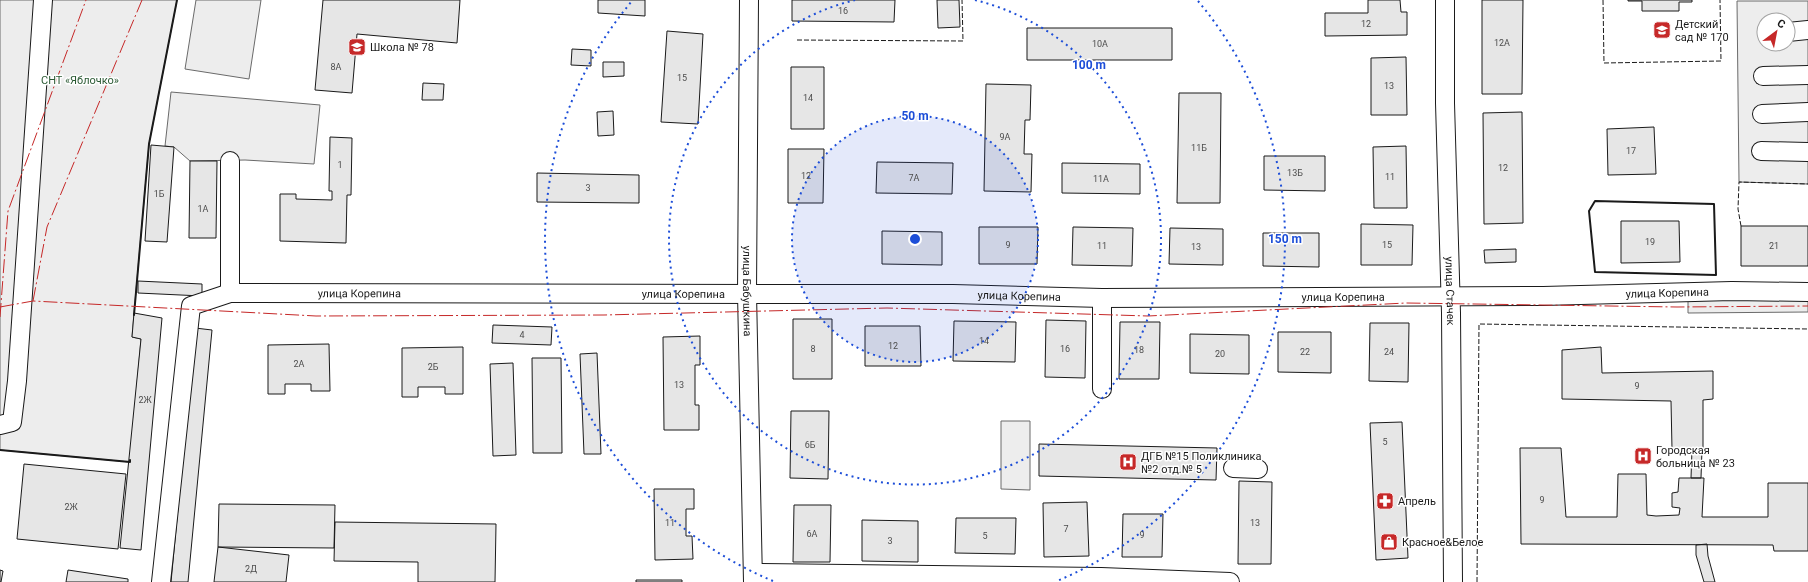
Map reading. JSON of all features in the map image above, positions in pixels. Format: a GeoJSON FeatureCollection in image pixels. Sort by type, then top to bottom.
{"type":"FeatureCollection","features":[{"type":"Feature","properties":{"kind":"street"},"geometry":{"type":"LineString","coordinates":[[0,425],[12,422],[17,381],[43,0]]}},
{"type":"Feature","properties":{"kind":"street","name":"улица Бабушкина"},"geometry":{"type":"LineString","coordinates":[[749,0],[747,293],[754,577]]}},
{"type":"Feature","properties":{"kind":"street","name":"улица Стачек"},"geometry":{"type":"LineString","coordinates":[[1445,0],[1445,103],[1451,295],[1453,582]]}},
{"type":"Feature","properties":{"kind":"street"},"geometry":{"type":"LineString","coordinates":[[1796,31],[1808,30]]}},
{"type":"Feature","properties":{"kind":"street"},"geometry":{"type":"LineString","coordinates":[[1763,76],[1808,75]]}},
{"type":"Feature","properties":{"kind":"street"},"geometry":{"type":"LineString","coordinates":[[1762,114],[1808,112]]}},
{"type":"Feature","properties":{"kind":"street"},"geometry":{"type":"LineString","coordinates":[[1761,151],[1808,152]]}},
{"type":"Feature","properties":{"kind":"street"},"geometry":{"type":"LineString","coordinates":[[230,160],[230,292]]}},
{"type":"Feature","properties":{"kind":"street","name":"улица Корепина"},"geometry":{"type":"LineString","coordinates":[[161,582],[191,306],[230,292],[953,294],[1102,298],[1451,295],[1543,296],[1732,291],[1808,292]]}},
{"type":"Feature","properties":{"kind":"street"},"geometry":{"type":"LineString","coordinates":[[1102,298],[1102,389]]}},
{"type":"Feature","properties":{"kind":"street"},"geometry":{"type":"LineString","coordinates":[[1233,468],[1258,470]]}},
{"type":"Feature","properties":{"kind":"street"},"geometry":{"type":"LineString","coordinates":[[754,577],[1101,577],[1230,582]]}},
{"type":"Feature","properties":{"kind":"shaded area","name":"СНТ «Яблочко»"},"geometry":{"type":"Polygon","coordinates":[[[0,0],[177,0],[149,144],[132,337],[141,339],[130,462],[0,450],[0,0]]]}},
{"type":"Feature","properties":{"kind":"shaded area"},"geometry":{"type":"Polygon","coordinates":[[[196,0],[261,0],[249,79],[185,69],[196,0]]]}},
{"type":"Feature","properties":{"kind":"shaded area"},"geometry":{"type":"Polygon","coordinates":[[[1737,1],[1808,1],[1808,184],[1739,182],[1737,1]]]}},
{"type":"Feature","properties":{"kind":"shaded area"},"geometry":{"type":"Polygon","coordinates":[[[171,92],[320,105],[314,164],[245,160],[190,161],[174,147],[165,146],[171,92]]]}},
{"type":"Feature","properties":{"kind":"shaded area"},"geometry":{"type":"Polygon","coordinates":[[[1688,299],[1808,299],[1808,312],[1688,313],[1688,299]]]}},
{"type":"Feature","properties":{"kind":"shaded area"},"geometry":{"type":"Polygon","coordinates":[[[1001,421],[1030,421],[1030,490],[1001,489],[1001,421]]]}},
{"type":"Feature","properties":{"kind":"building"},"geometry":{"type":"Polygon","coordinates":[[[323,0],[460,0],[457,43],[357,34],[352,93],[315,90],[323,0]]]}},
{"type":"Feature","properties":{"kind":"building"},"geometry":{"type":"Polygon","coordinates":[[[598,0],[645,0],[645,16],[598,13],[598,0]]]}},
{"type":"Feature","properties":{"kind":"building"},"geometry":{"type":"Polygon","coordinates":[[[792,0],[895,0],[894,22],[792,21],[792,0]]]}},
{"type":"Feature","properties":{"kind":"building"},"geometry":{"type":"Polygon","coordinates":[[[937,0],[959,0],[960,27],[938,28],[937,0]]]}},
{"type":"Feature","properties":{"kind":"building"},"geometry":{"type":"Polygon","coordinates":[[[1368,0],[1400,0],[1401,12],[1407,12],[1407,35],[1325,36],[1325,13],[1368,13],[1368,0]]]}},
{"type":"Feature","properties":{"kind":"building"},"geometry":{"type":"Polygon","coordinates":[[[1482,0],[1523,0],[1522,94],[1482,94],[1482,0]]]}},
{"type":"Feature","properties":{"kind":"building"},"geometry":{"type":"Polygon","coordinates":[[[1628,0],[1692,0],[1692,2],[1679,2],[1679,11],[1642,11],[1642,1],[1628,0]]]}},
{"type":"Feature","properties":{"kind":"building"},"geometry":{"type":"Polygon","coordinates":[[[1027,28],[1172,28],[1172,60],[1027,60],[1027,28]]]}},
{"type":"Feature","properties":{"kind":"building"},"geometry":{"type":"Polygon","coordinates":[[[667,31],[703,34],[698,124],[661,122],[667,31]]]}},
{"type":"Feature","properties":{"kind":"building"},"geometry":{"type":"Polygon","coordinates":[[[572,49],[591,50],[591,66],[571,65],[572,49]]]}},
{"type":"Feature","properties":{"kind":"building"},"geometry":{"type":"Polygon","coordinates":[[[1406,57],[1407,115],[1371,115],[1371,58],[1406,57]]]}},
{"type":"Feature","properties":{"kind":"building"},"geometry":{"type":"Polygon","coordinates":[[[603,62],[624,62],[624,76],[603,77],[603,62]]]}},
{"type":"Feature","properties":{"kind":"building"},"geometry":{"type":"Polygon","coordinates":[[[791,67],[824,67],[824,129],[791,129],[791,67]]]}},
{"type":"Feature","properties":{"kind":"building"},"geometry":{"type":"Polygon","coordinates":[[[423,83],[444,84],[443,100],[422,100],[423,83]]]}},
{"type":"Feature","properties":{"kind":"building"},"geometry":{"type":"Polygon","coordinates":[[[986,84],[1031,85],[1030,120],[1025,120],[1024,154],[1032,154],[1031,192],[984,191],[986,84]]]}},
{"type":"Feature","properties":{"kind":"building"},"geometry":{"type":"Polygon","coordinates":[[[1179,93],[1221,93],[1220,203],[1177,203],[1179,93]]]}},
{"type":"Feature","properties":{"kind":"building"},"geometry":{"type":"Polygon","coordinates":[[[613,111],[614,135],[598,136],[597,112],[613,111]]]}},
{"type":"Feature","properties":{"kind":"building"},"geometry":{"type":"Polygon","coordinates":[[[1522,112],[1523,223],[1484,224],[1483,113],[1522,112]]]}},
{"type":"Feature","properties":{"kind":"building"},"geometry":{"type":"Polygon","coordinates":[[[1654,127],[1656,174],[1608,175],[1607,129],[1654,127]]]}},
{"type":"Feature","properties":{"kind":"building"},"geometry":{"type":"Polygon","coordinates":[[[330,137],[352,138],[351,195],[347,195],[346,243],[280,241],[280,194],[296,194],[296,199],[332,200],[332,191],[329,191],[330,137]]]}},
{"type":"Feature","properties":{"kind":"building"},"geometry":{"type":"Polygon","coordinates":[[[151,145],[174,147],[167,242],[145,241],[151,145]]]}},
{"type":"Feature","properties":{"kind":"building"},"geometry":{"type":"Polygon","coordinates":[[[1406,146],[1407,208],[1374,208],[1373,147],[1406,146]]]}},
{"type":"Feature","properties":{"kind":"building"},"geometry":{"type":"Polygon","coordinates":[[[788,149],[824,149],[823,203],[788,203],[788,149]]]}},
{"type":"Feature","properties":{"kind":"building"},"geometry":{"type":"Polygon","coordinates":[[[1264,156],[1325,156],[1325,191],[1264,190],[1264,156]]]}},
{"type":"Feature","properties":{"kind":"building"},"geometry":{"type":"Polygon","coordinates":[[[190,161],[217,161],[216,238],[189,238],[190,161]]]}},
{"type":"Feature","properties":{"kind":"building"},"geometry":{"type":"Polygon","coordinates":[[[877,162],[953,163],[952,194],[876,193],[877,162]]]}},
{"type":"Feature","properties":{"kind":"building"},"geometry":{"type":"Polygon","coordinates":[[[1062,163],[1140,164],[1140,194],[1062,193],[1062,163]]]}},
{"type":"Feature","properties":{"kind":"building"},"geometry":{"type":"Polygon","coordinates":[[[537,173],[639,175],[639,203],[537,202],[537,173]]]}},
{"type":"Feature","properties":{"kind":"building"},"geometry":{"type":"Polygon","coordinates":[[[1621,221],[1679,221],[1680,262],[1621,263],[1621,221]]]}},
{"type":"Feature","properties":{"kind":"building"},"geometry":{"type":"Polygon","coordinates":[[[1361,224],[1413,225],[1412,265],[1361,265],[1361,224]]]}},
{"type":"Feature","properties":{"kind":"building"},"geometry":{"type":"Polygon","coordinates":[[[1741,226],[1808,226],[1808,266],[1741,266],[1741,226]]]}},
{"type":"Feature","properties":{"kind":"building"},"geometry":{"type":"Polygon","coordinates":[[[979,227],[1038,227],[1037,264],[979,264],[979,227]]]}},
{"type":"Feature","properties":{"kind":"building"},"geometry":{"type":"Polygon","coordinates":[[[1073,227],[1133,228],[1132,266],[1072,265],[1073,227]]]}},
{"type":"Feature","properties":{"kind":"building"},"geometry":{"type":"Polygon","coordinates":[[[1170,228],[1223,229],[1223,265],[1169,264],[1170,228]]]}},
{"type":"Feature","properties":{"kind":"building"},"geometry":{"type":"Polygon","coordinates":[[[882,231],[942,232],[942,265],[882,264],[882,231]]]}},
{"type":"Feature","properties":{"kind":"building"},"geometry":{"type":"Polygon","coordinates":[[[1263,233],[1319,233],[1319,267],[1263,266],[1263,233]]]}},
{"type":"Feature","properties":{"kind":"building"},"geometry":{"type":"Polygon","coordinates":[[[1516,249],[1516,262],[1485,263],[1484,250],[1516,249]]]}},
{"type":"Feature","properties":{"kind":"building"},"geometry":{"type":"Polygon","coordinates":[[[138,281],[202,284],[202,296],[138,293],[138,281]]]}},
{"type":"Feature","properties":{"kind":"building"},"geometry":{"type":"Polygon","coordinates":[[[134,313],[162,318],[141,550],[120,548],[141,339],[132,337],[134,313]]]}},
{"type":"Feature","properties":{"kind":"building"},"geometry":{"type":"Polygon","coordinates":[[[793,319],[832,319],[832,379],[793,379],[793,319]]]}},
{"type":"Feature","properties":{"kind":"building"},"geometry":{"type":"Polygon","coordinates":[[[1046,320],[1086,321],[1085,378],[1045,377],[1046,320]]]}},
{"type":"Feature","properties":{"kind":"building"},"geometry":{"type":"Polygon","coordinates":[[[954,321],[1016,322],[1015,362],[953,361],[954,321]]]}},
{"type":"Feature","properties":{"kind":"building"},"geometry":{"type":"Polygon","coordinates":[[[1120,322],[1160,322],[1159,379],[1119,379],[1120,322]]]}},
{"type":"Feature","properties":{"kind":"building"},"geometry":{"type":"Polygon","coordinates":[[[1370,323],[1409,323],[1408,382],[1369,381],[1370,323]]]}},
{"type":"Feature","properties":{"kind":"building"},"geometry":{"type":"Polygon","coordinates":[[[493,325],[552,327],[551,345],[492,343],[493,325]]]}},
{"type":"Feature","properties":{"kind":"building"},"geometry":{"type":"Polygon","coordinates":[[[865,326],[920,326],[921,366],[865,366],[865,326]]]}},
{"type":"Feature","properties":{"kind":"building"},"geometry":{"type":"Polygon","coordinates":[[[195,328],[212,330],[188,582],[171,582],[195,328]]]}},
{"type":"Feature","properties":{"kind":"building"},"geometry":{"type":"Polygon","coordinates":[[[1278,332],[1331,332],[1331,373],[1278,372],[1278,332]]]}},
{"type":"Feature","properties":{"kind":"building"},"geometry":{"type":"Polygon","coordinates":[[[1190,334],[1249,335],[1249,374],[1190,373],[1190,334]]]}},
{"type":"Feature","properties":{"kind":"building"},"geometry":{"type":"Polygon","coordinates":[[[700,336],[700,365],[695,365],[695,405],[699,405],[699,430],[664,430],[663,337],[700,336]]]}},
{"type":"Feature","properties":{"kind":"building"},"geometry":{"type":"Polygon","coordinates":[[[329,344],[330,391],[311,391],[311,384],[285,384],[285,394],[268,394],[268,345],[329,344]]]}},
{"type":"Feature","properties":{"kind":"building"},"geometry":{"type":"Polygon","coordinates":[[[463,347],[463,394],[445,394],[445,387],[418,387],[418,397],[402,397],[402,348],[463,347]]]}},
{"type":"Feature","properties":{"kind":"building"},"geometry":{"type":"Polygon","coordinates":[[[1601,347],[1602,373],[1713,371],[1713,399],[1703,400],[1703,449],[1672,449],[1671,401],[1562,399],[1562,350],[1601,347]]]}},
{"type":"Feature","properties":{"kind":"building"},"geometry":{"type":"Polygon","coordinates":[[[597,353],[601,454],[584,454],[580,354],[597,353]]]}},
{"type":"Feature","properties":{"kind":"building"},"geometry":{"type":"Polygon","coordinates":[[[532,358],[561,358],[562,453],[533,453],[532,358]]]}},
{"type":"Feature","properties":{"kind":"building"},"geometry":{"type":"Polygon","coordinates":[[[513,363],[516,455],[493,456],[490,364],[513,363]]]}},
{"type":"Feature","properties":{"kind":"building"},"geometry":{"type":"Polygon","coordinates":[[[791,411],[829,411],[828,479],[790,478],[791,411]]]}},
{"type":"Feature","properties":{"kind":"building"},"geometry":{"type":"Polygon","coordinates":[[[1402,422],[1408,558],[1376,560],[1370,423],[1402,422]]]}},
{"type":"Feature","properties":{"kind":"building","name":"ДГБ №15 Поликлиника №2 отд.№ 5"},"geometry":{"type":"Polygon","coordinates":[[[1039,444],[1217,448],[1216,480],[1039,476],[1039,444]]]}},
{"type":"Feature","properties":{"kind":"building"},"geometry":{"type":"Polygon","coordinates":[[[1520,448],[1561,448],[1566,517],[1617,517],[1618,474],[1646,474],[1647,515],[1656,516],[1679,515],[1680,508],[1672,507],[1672,493],[1678,492],[1679,478],[1704,478],[1702,517],[1768,517],[1768,483],[1808,483],[1808,551],[1774,551],[1773,545],[1521,544],[1520,448]]]}},
{"type":"Feature","properties":{"kind":"building"},"geometry":{"type":"Polygon","coordinates":[[[1692,449],[1702,449],[1701,478],[1691,478],[1692,449]]]}},
{"type":"Feature","properties":{"kind":"building"},"geometry":{"type":"Polygon","coordinates":[[[24,464],[126,474],[118,549],[17,539],[24,464]]]}},
{"type":"Feature","properties":{"kind":"building"},"geometry":{"type":"Polygon","coordinates":[[[1239,481],[1272,482],[1271,564],[1238,564],[1239,481]]]}},
{"type":"Feature","properties":{"kind":"building"},"geometry":{"type":"Polygon","coordinates":[[[654,489],[694,489],[694,509],[686,509],[686,536],[692,536],[693,559],[655,560],[654,489]]]}},
{"type":"Feature","properties":{"kind":"building"},"geometry":{"type":"Polygon","coordinates":[[[1087,502],[1089,556],[1044,557],[1043,503],[1087,502]]]}},
{"type":"Feature","properties":{"kind":"building"},"geometry":{"type":"Polygon","coordinates":[[[219,504],[335,505],[334,548],[218,547],[219,504]]]}},
{"type":"Feature","properties":{"kind":"building"},"geometry":{"type":"Polygon","coordinates":[[[794,505],[831,505],[830,562],[793,562],[794,505]]]}},
{"type":"Feature","properties":{"kind":"building"},"geometry":{"type":"Polygon","coordinates":[[[1123,514],[1163,514],[1162,557],[1122,557],[1123,514]]]}},
{"type":"Feature","properties":{"kind":"building"},"geometry":{"type":"Polygon","coordinates":[[[956,518],[1016,518],[1015,554],[955,553],[956,518]]]}},
{"type":"Feature","properties":{"kind":"building"},"geometry":{"type":"Polygon","coordinates":[[[862,520],[918,521],[918,562],[862,561],[862,520]]]}},
{"type":"Feature","properties":{"kind":"building"},"geometry":{"type":"Polygon","coordinates":[[[335,522],[496,524],[495,582],[418,582],[418,562],[334,561],[335,522]]]}},
{"type":"Feature","properties":{"kind":"building"},"geometry":{"type":"Polygon","coordinates":[[[1707,544],[1708,556],[1715,582],[1704,582],[1696,555],[1696,545],[1707,544]]]}},
{"type":"Feature","properties":{"kind":"building"},"geometry":{"type":"Polygon","coordinates":[[[218,547],[289,555],[286,582],[214,582],[218,547]]]}},
{"type":"Feature","properties":{"kind":"building"},"geometry":{"type":"Polygon","coordinates":[[[0,570],[3,571],[1,582],[0,582],[0,570]]]}},
{"type":"Feature","properties":{"kind":"building"},"geometry":{"type":"Polygon","coordinates":[[[68,570],[128,579],[128,582],[66,582],[68,570]]]}},
{"type":"Feature","properties":{"kind":"building"},"geometry":{"type":"Polygon","coordinates":[[[636,580],[682,580],[682,582],[636,582],[636,580]]]}},
{"type":"Feature","properties":{"kind":"fence"},"geometry":{"type":"LineString","coordinates":[[797,40],[963,41],[962,0]]}},
{"type":"Feature","properties":{"kind":"fence"},"geometry":{"type":"LineString","coordinates":[[1603,0],[1604,63],[1721,61],[1720,0]]}},
{"type":"Feature","properties":{"kind":"fence"},"geometry":{"type":"LineString","coordinates":[[1741,226],[1738,209],[1739,182],[1808,184]]}},
{"type":"Feature","properties":{"kind":"fence"},"geometry":{"type":"LineString","coordinates":[[1477,582],[1479,324],[1808,329]]}},
{"type":"Feature","properties":{"kind":"wall"},"geometry":{"type":"LineString","coordinates":[[134,315],[149,144],[177,0]]}},
{"type":"Feature","properties":{"kind":"wall"},"geometry":{"type":"LineString","coordinates":[[1595,201],[1714,204],[1716,275],[1595,272],[1589,211],[1595,201]]}},
{"type":"Feature","properties":{"kind":"wall"},"geometry":{"type":"LineString","coordinates":[[0,450],[130,462],[130,460]]}},
{"type":"Feature","properties":{"kind":"power"},"geometry":{"type":"LineString","coordinates":[[0,317],[8,211],[86,0]]}},
{"type":"Feature","properties":{"kind":"power"},"geometry":{"type":"LineString","coordinates":[[33,301],[47,227],[142,0]]}},
{"type":"Feature","properties":{"kind":"power"},"geometry":{"type":"LineString","coordinates":[[0,307],[33,301],[316,316],[604,315],[887,308],[1148,316],[1406,303],[1677,307],[1808,306]]}},
{"type":"Feature","properties":{"kind":"place","name":"Детский сад № 170"},"geometry":{"type":"Point","coordinates":[1662,30]}},
{"type":"Feature","properties":{"kind":"place","name":"Школа № 78"},"geometry":{"type":"Point","coordinates":[357,47]}},
{"type":"Feature","properties":{"kind":"place","name":"Городская больница № 23"},"geometry":{"type":"Point","coordinates":[1643,456]}},
{"type":"Feature","properties":{"kind":"place","name":"ДГБ №15 Поликлиника №2 отд.№ 5"},"geometry":{"type":"Point","coordinates":[1128,462]}},
{"type":"Feature","properties":{"kind":"place","name":"Апрель"},"geometry":{"type":"Point","coordinates":[1385,501]}},
{"type":"Feature","properties":{"kind":"place","name":"Красное&Белое"},"geometry":{"type":"Point","coordinates":[1389,542]}}]}
